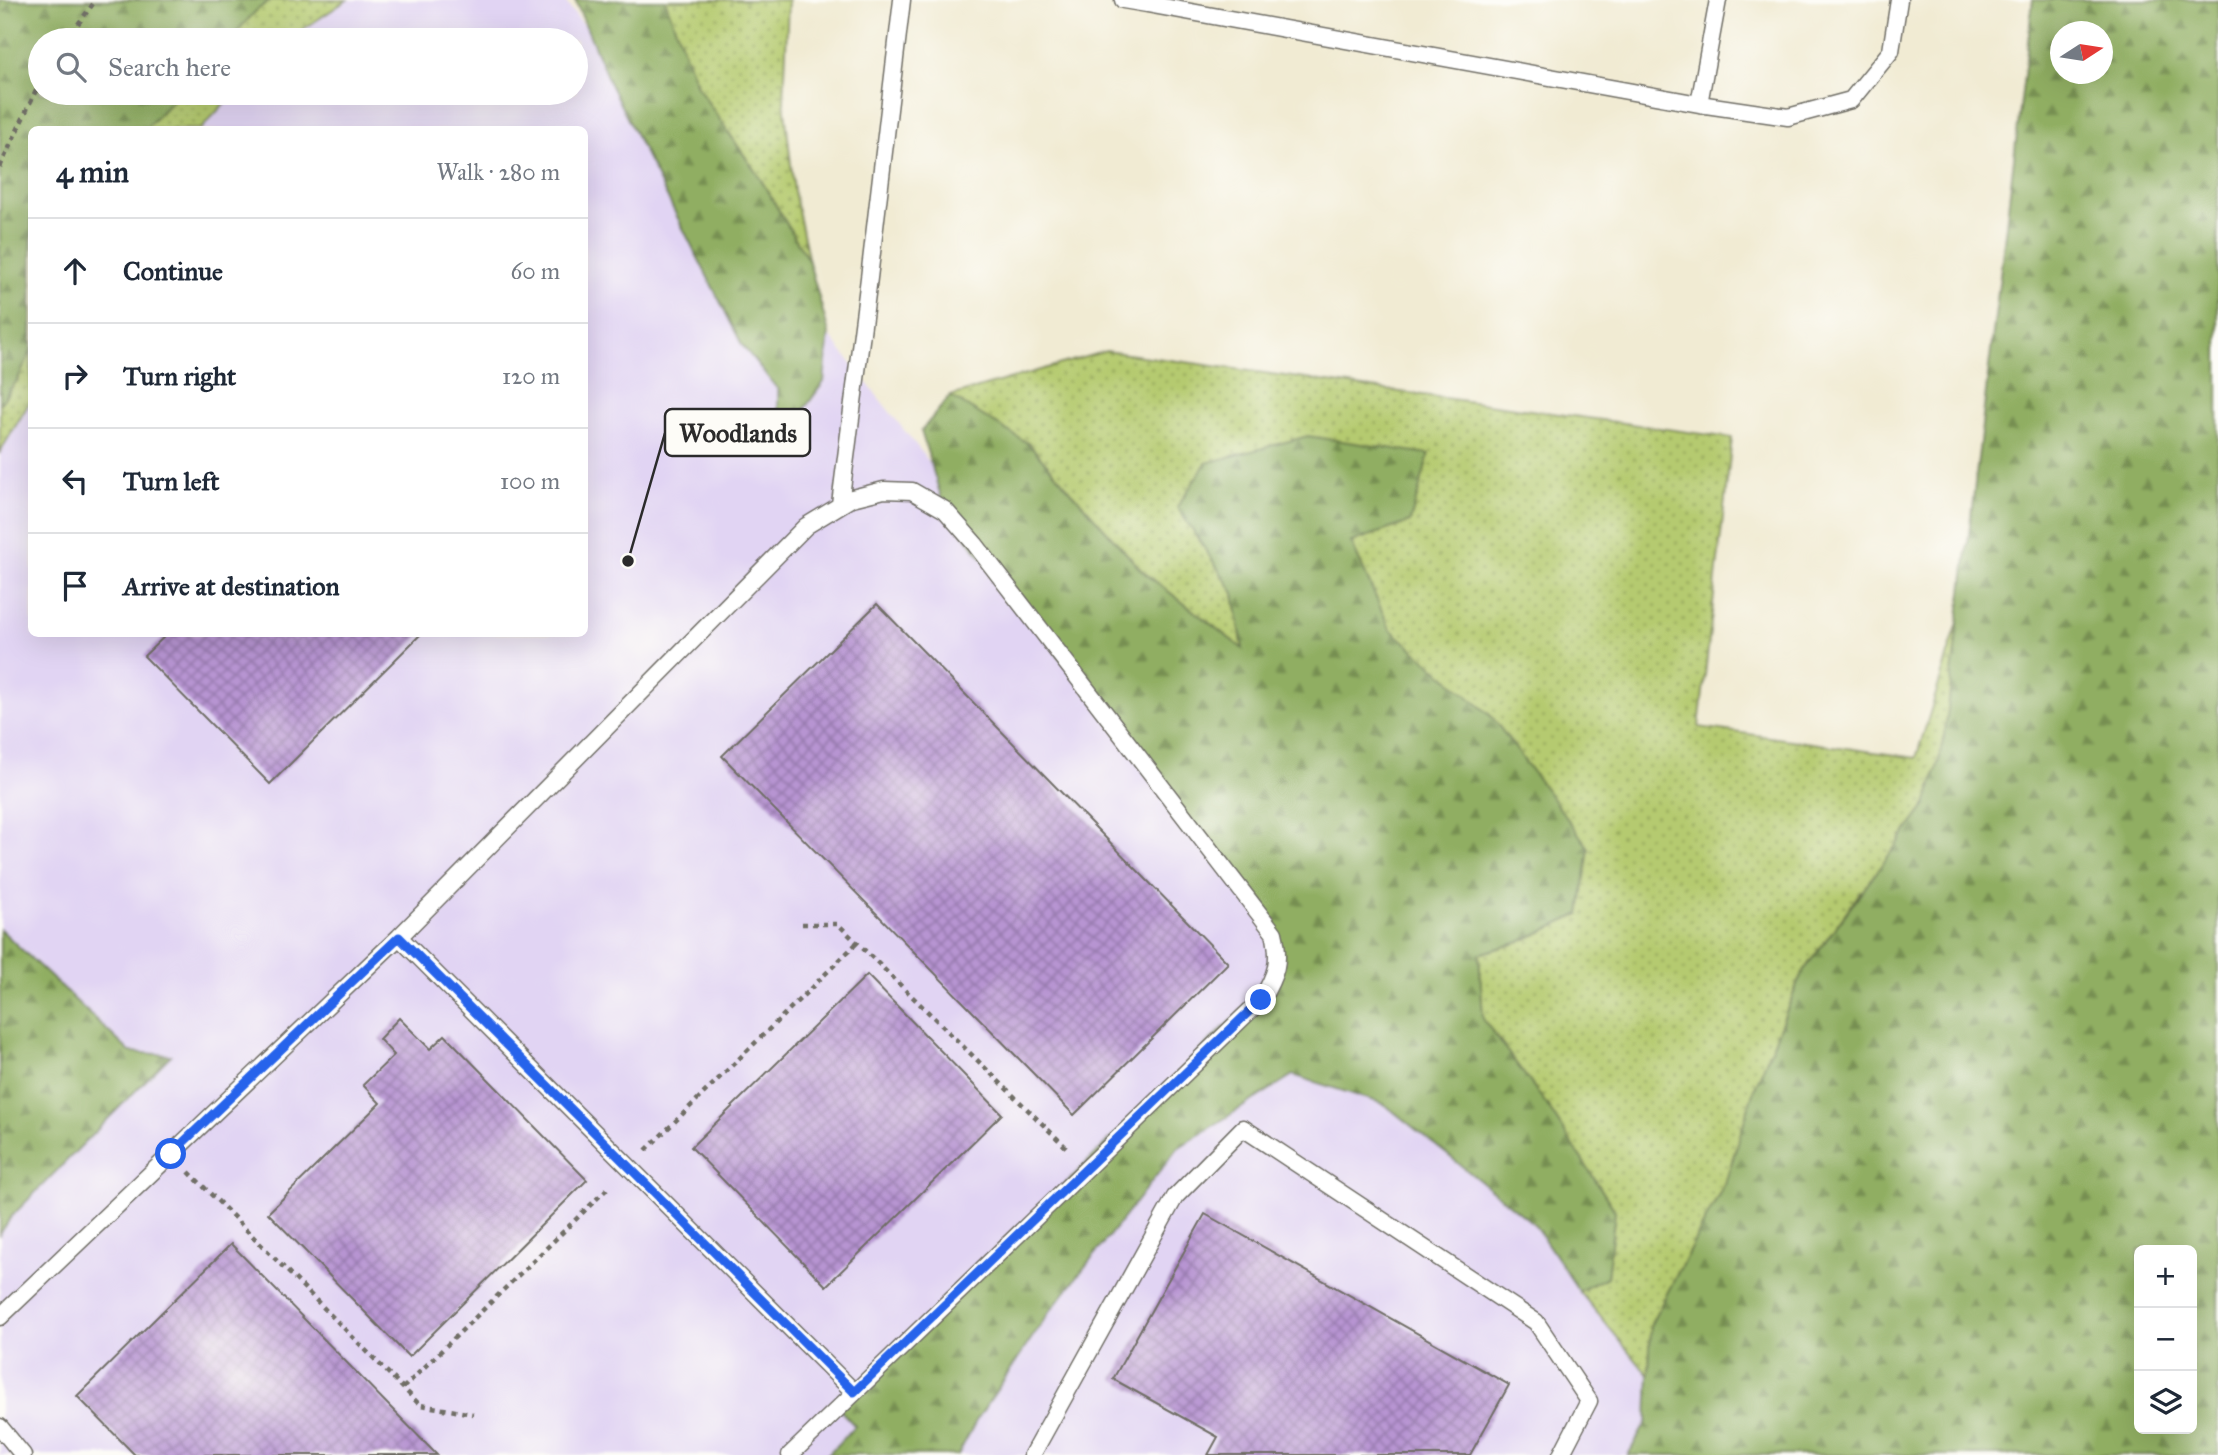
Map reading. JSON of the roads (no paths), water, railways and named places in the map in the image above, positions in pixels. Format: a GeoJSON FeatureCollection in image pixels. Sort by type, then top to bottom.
{"type":"FeatureCollection","features":[{"type":"Feature","properties":{"kind":"lane"},"geometry":{"type":"LineString","coordinates":[[840,504],[870,278],[902,0]]}},
{"type":"Feature","properties":{"kind":"lane"},"geometry":{"type":"LineString","coordinates":[[1123,0],[1147,2],[1699,104],[1788,117],[1851,100],[1891,51],[1899,0]]}},
{"type":"Feature","properties":{"kind":"lane"},"geometry":{"type":"LineString","coordinates":[[1699,104],[1718,0]]}},
{"type":"Feature","properties":{"kind":"lane"},"geometry":{"type":"LineString","coordinates":[[0,1317],[399,937],[806,526],[852,498],[884,490],[912,491],[945,510],[975,544],[1274,933],[1279,953],[1274,978],[1261,1000],[790,1455]]}},
{"type":"Feature","properties":{"kind":"lane"},"geometry":{"type":"LineString","coordinates":[[399,937],[854,1392]]}},
{"type":"Feature","properties":{"kind":"lane"},"geometry":{"type":"LineString","coordinates":[[1032,1455],[1175,1197],[1243,1128],[1536,1322],[1589,1401],[1561,1455]]}},
{"type":"Feature","properties":{"kind":"lane"},"geometry":{"type":"LineString","coordinates":[[0,1427],[23,1455]]}},
{"type":"Feature","properties":{"kind":"place","name":"Woodlands"},"geometry":{"type":"Point","coordinates":[628,561]}}]}
